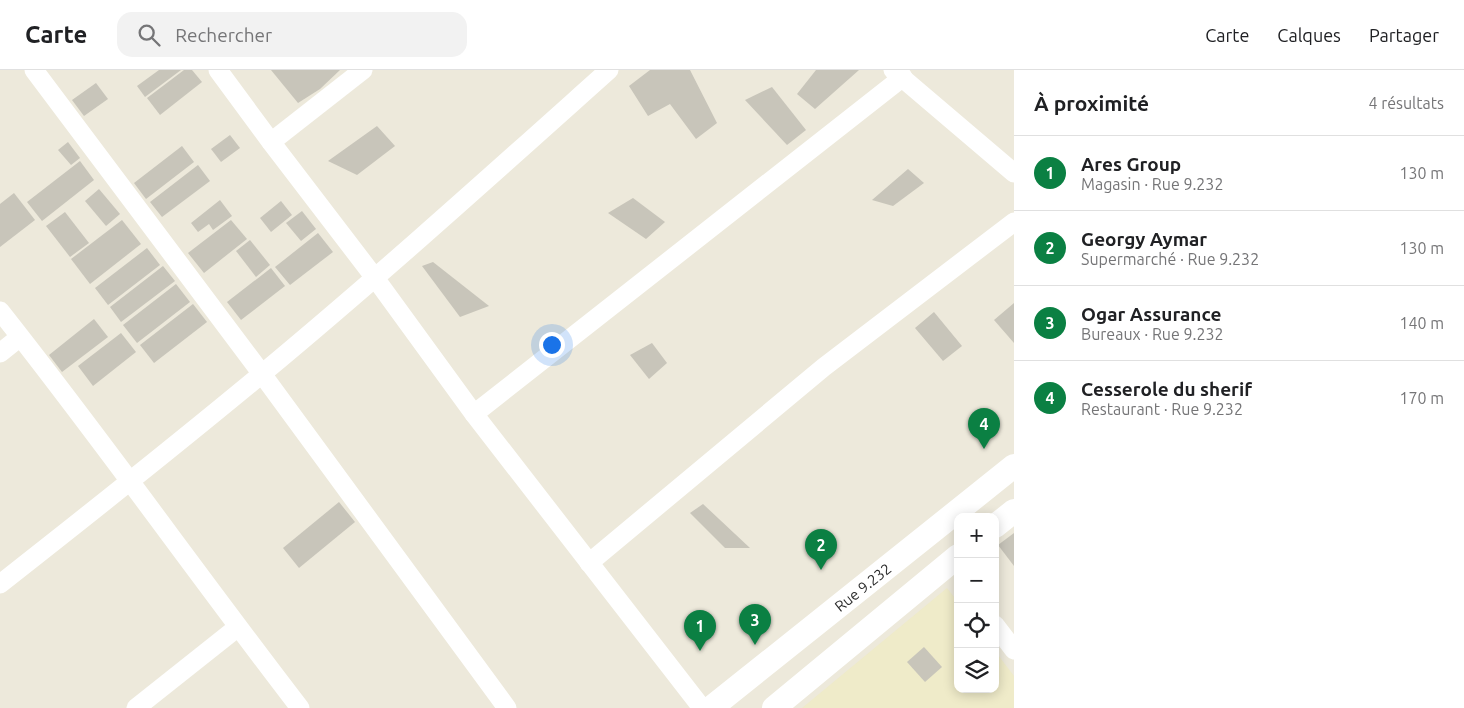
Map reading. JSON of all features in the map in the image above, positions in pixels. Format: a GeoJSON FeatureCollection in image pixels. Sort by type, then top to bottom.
{"type":"FeatureCollection","features":[{"type":"Feature","properties":{"kind":"street"},"geometry":{"type":"LineString","coordinates":[[34,70],[262,374],[507,708]]}},
{"type":"Feature","properties":{"kind":"street"},"geometry":{"type":"LineString","coordinates":[[218,70],[375,278],[474,414],[702,708]]}},
{"type":"Feature","properties":{"kind":"street"},"geometry":{"type":"LineString","coordinates":[[271,142],[363,70]]}},
{"type":"Feature","properties":{"kind":"street"},"geometry":{"type":"LineString","coordinates":[[0,584],[262,374],[375,278],[610,70]]}},
{"type":"Feature","properties":{"kind":"street"},"geometry":{"type":"LineString","coordinates":[[474,414],[898,74],[1014,173]]}},
{"type":"Feature","properties":{"kind":"street"},"geometry":{"type":"LineString","coordinates":[[589,563],[824,367],[1014,222]]}},
{"type":"Feature","properties":{"kind":"street"},"geometry":{"type":"LineString","coordinates":[[0,311],[300,708]]}},
{"type":"Feature","properties":{"kind":"street"},"geometry":{"type":"LineString","coordinates":[[0,354],[20,337]]}},
{"type":"Feature","properties":{"kind":"street","name":"Rue 9.232"},"geometry":{"type":"LineString","coordinates":[[710,708],[1014,466]]}},
{"type":"Feature","properties":{"kind":"street"},"geometry":{"type":"LineString","coordinates":[[999,523],[1014,512]]}},
{"type":"Feature","properties":{"kind":"street"},"geometry":{"type":"LineString","coordinates":[[774,708],[954,566]]}},
{"type":"Feature","properties":{"kind":"street"},"geometry":{"type":"LineString","coordinates":[[136,708],[238,627]]}},
{"type":"Feature","properties":{"kind":"street"},"geometry":{"type":"LineString","coordinates":[[999,630],[1014,650]]}},
{"type":"Feature","properties":{"kind":"shaded area"},"geometry":{"type":"Polygon","coordinates":[[[947,588],[954,597],[954,693],[999,693],[999,656],[1014,676],[1014,708],[802,708],[947,588]]]}},
{"type":"Feature","properties":{"kind":"building"},"geometry":{"type":"Polygon","coordinates":[[[159,70],[181,70],[145,97],[137,86],[159,70]]]}},
{"type":"Feature","properties":{"kind":"building"},"geometry":{"type":"Polygon","coordinates":[[[184,70],[192,70],[202,82],[160,115],[147,98],[184,70]]]}},
{"type":"Feature","properties":{"kind":"building"},"geometry":{"type":"Polygon","coordinates":[[[271,70],[340,70],[320,89],[298,103],[271,70]]]}},
{"type":"Feature","properties":{"kind":"building"},"geometry":{"type":"Polygon","coordinates":[[[650,70],[690,70],[717,123],[696,139],[670,104],[648,116],[629,86],[650,70]]]}},
{"type":"Feature","properties":{"kind":"building"},"geometry":{"type":"Polygon","coordinates":[[[816,70],[859,70],[815,109],[797,94],[816,70]]]}},
{"type":"Feature","properties":{"kind":"building"},"geometry":{"type":"Polygon","coordinates":[[[96,83],[108,99],[84,116],[72,100],[96,83]]]}},
{"type":"Feature","properties":{"kind":"building"},"geometry":{"type":"Polygon","coordinates":[[[772,87],[806,130],[787,145],[745,100],[772,87]]]}},
{"type":"Feature","properties":{"kind":"building"},"geometry":{"type":"Polygon","coordinates":[[[377,126],[395,146],[357,175],[328,161],[377,126]]]}},
{"type":"Feature","properties":{"kind":"building"},"geometry":{"type":"Polygon","coordinates":[[[230,135],[240,148],[221,162],[211,149],[230,135]]]}},
{"type":"Feature","properties":{"kind":"building"},"geometry":{"type":"Polygon","coordinates":[[[68,142],[80,158],[71,165],[58,150],[68,142]]]}},
{"type":"Feature","properties":{"kind":"building"},"geometry":{"type":"Polygon","coordinates":[[[182,146],[194,162],[146,199],[134,183],[182,146]]]}},
{"type":"Feature","properties":{"kind":"building"},"geometry":{"type":"Polygon","coordinates":[[[80,161],[94,180],[42,221],[27,202],[80,161]]]}},
{"type":"Feature","properties":{"kind":"building"},"geometry":{"type":"Polygon","coordinates":[[[198,165],[210,181],[162,217],[150,202],[198,165]]]}},
{"type":"Feature","properties":{"kind":"building"},"geometry":{"type":"Polygon","coordinates":[[[908,169],[924,183],[893,206],[872,200],[908,169]]]}},
{"type":"Feature","properties":{"kind":"building"},"geometry":{"type":"Polygon","coordinates":[[[99,189],[120,214],[106,226],[85,201],[99,189]]]}},
{"type":"Feature","properties":{"kind":"building"},"geometry":{"type":"Polygon","coordinates":[[[14,193],[35,220],[0,247],[0,204],[14,193]]]}},
{"type":"Feature","properties":{"kind":"building"},"geometry":{"type":"Polygon","coordinates":[[[633,198],[665,222],[646,239],[608,213],[633,198]]]}},
{"type":"Feature","properties":{"kind":"building"},"geometry":{"type":"Polygon","coordinates":[[[220,200],[232,216],[213,230],[209,224],[198,232],[191,223],[220,200]]]}},
{"type":"Feature","properties":{"kind":"building"},"geometry":{"type":"Polygon","coordinates":[[[281,201],[292,215],[271,232],[260,218],[281,201]]]}},
{"type":"Feature","properties":{"kind":"building"},"geometry":{"type":"Polygon","coordinates":[[[302,211],[316,229],[301,241],[286,223],[302,211]]]}},
{"type":"Feature","properties":{"kind":"building"},"geometry":{"type":"Polygon","coordinates":[[[65,212],[89,243],[70,257],[46,226],[65,212]]]}},
{"type":"Feature","properties":{"kind":"building"},"geometry":{"type":"Polygon","coordinates":[[[122,220],[141,244],[90,284],[71,259],[122,220]]]}},
{"type":"Feature","properties":{"kind":"building"},"geometry":{"type":"Polygon","coordinates":[[[231,220],[247,239],[204,273],[188,253],[231,220]]]}},
{"type":"Feature","properties":{"kind":"building"},"geometry":{"type":"Polygon","coordinates":[[[318,233],[333,252],[290,285],[275,267],[318,233]]]}},
{"type":"Feature","properties":{"kind":"building"},"geometry":{"type":"Polygon","coordinates":[[[250,240],[270,265],[256,277],[236,251],[250,240]]]}},
{"type":"Feature","properties":{"kind":"building"},"geometry":{"type":"Polygon","coordinates":[[[147,248],[160,265],[108,305],[95,288],[147,248]]]}},
{"type":"Feature","properties":{"kind":"building"},"geometry":{"type":"Polygon","coordinates":[[[433,262],[489,306],[460,317],[422,266],[433,262]]]}},
{"type":"Feature","properties":{"kind":"building"},"geometry":{"type":"Polygon","coordinates":[[[163,266],[175,281],[121,322],[110,307],[163,266]]]}},
{"type":"Feature","properties":{"kind":"building"},"geometry":{"type":"Polygon","coordinates":[[[271,268],[285,286],[241,320],[227,302],[271,268]]]}},
{"type":"Feature","properties":{"kind":"building"},"geometry":{"type":"Polygon","coordinates":[[[176,284],[190,302],[137,343],[123,325],[176,284]]]}},
{"type":"Feature","properties":{"kind":"building"},"geometry":{"type":"Polygon","coordinates":[[[1014,303],[1014,343],[994,320],[1014,303]]]}},
{"type":"Feature","properties":{"kind":"building"},"geometry":{"type":"Polygon","coordinates":[[[193,304],[207,322],[154,363],[140,345],[193,304]]]}},
{"type":"Feature","properties":{"kind":"building"},"geometry":{"type":"Polygon","coordinates":[[[934,312],[962,346],[943,361],[915,328],[934,312]]]}},
{"type":"Feature","properties":{"kind":"building"},"geometry":{"type":"Polygon","coordinates":[[[94,319],[108,337],[62,372],[49,355],[94,319]]]}},
{"type":"Feature","properties":{"kind":"building"},"geometry":{"type":"Polygon","coordinates":[[[121,333],[136,352],[93,386],[78,366],[121,333]]]}},
{"type":"Feature","properties":{"kind":"building"},"geometry":{"type":"Polygon","coordinates":[[[652,343],[667,363],[649,379],[630,355],[652,343]]]}},
{"type":"Feature","properties":{"kind":"building"},"geometry":{"type":"Polygon","coordinates":[[[339,502],[355,522],[299,568],[283,548],[339,502]]]}},
{"type":"Feature","properties":{"kind":"building"},"geometry":{"type":"Polygon","coordinates":[[[703,504],[750,548],[725,548],[690,513],[703,504]]]}},
{"type":"Feature","properties":{"kind":"building"},"geometry":{"type":"Polygon","coordinates":[[[1014,533],[1014,566],[999,546],[999,544],[1014,533]]]}},
{"type":"Feature","properties":{"kind":"building"},"geometry":{"type":"Polygon","coordinates":[[[924,647],[942,667],[925,682],[907,662],[924,647]]]}},
{"type":"Feature","properties":{"kind":"place","name":"Cesserole du sherif"},"geometry":{"type":"Point","coordinates":[984,449]}},
{"type":"Feature","properties":{"kind":"place","name":"Georgy Aymar"},"geometry":{"type":"Point","coordinates":[821,570]}},
{"type":"Feature","properties":{"kind":"place","name":"Ogar Assurance"},"geometry":{"type":"Point","coordinates":[755,645]}},
{"type":"Feature","properties":{"kind":"place","name":"Ares Group"},"geometry":{"type":"Point","coordinates":[700,651]}}]}
